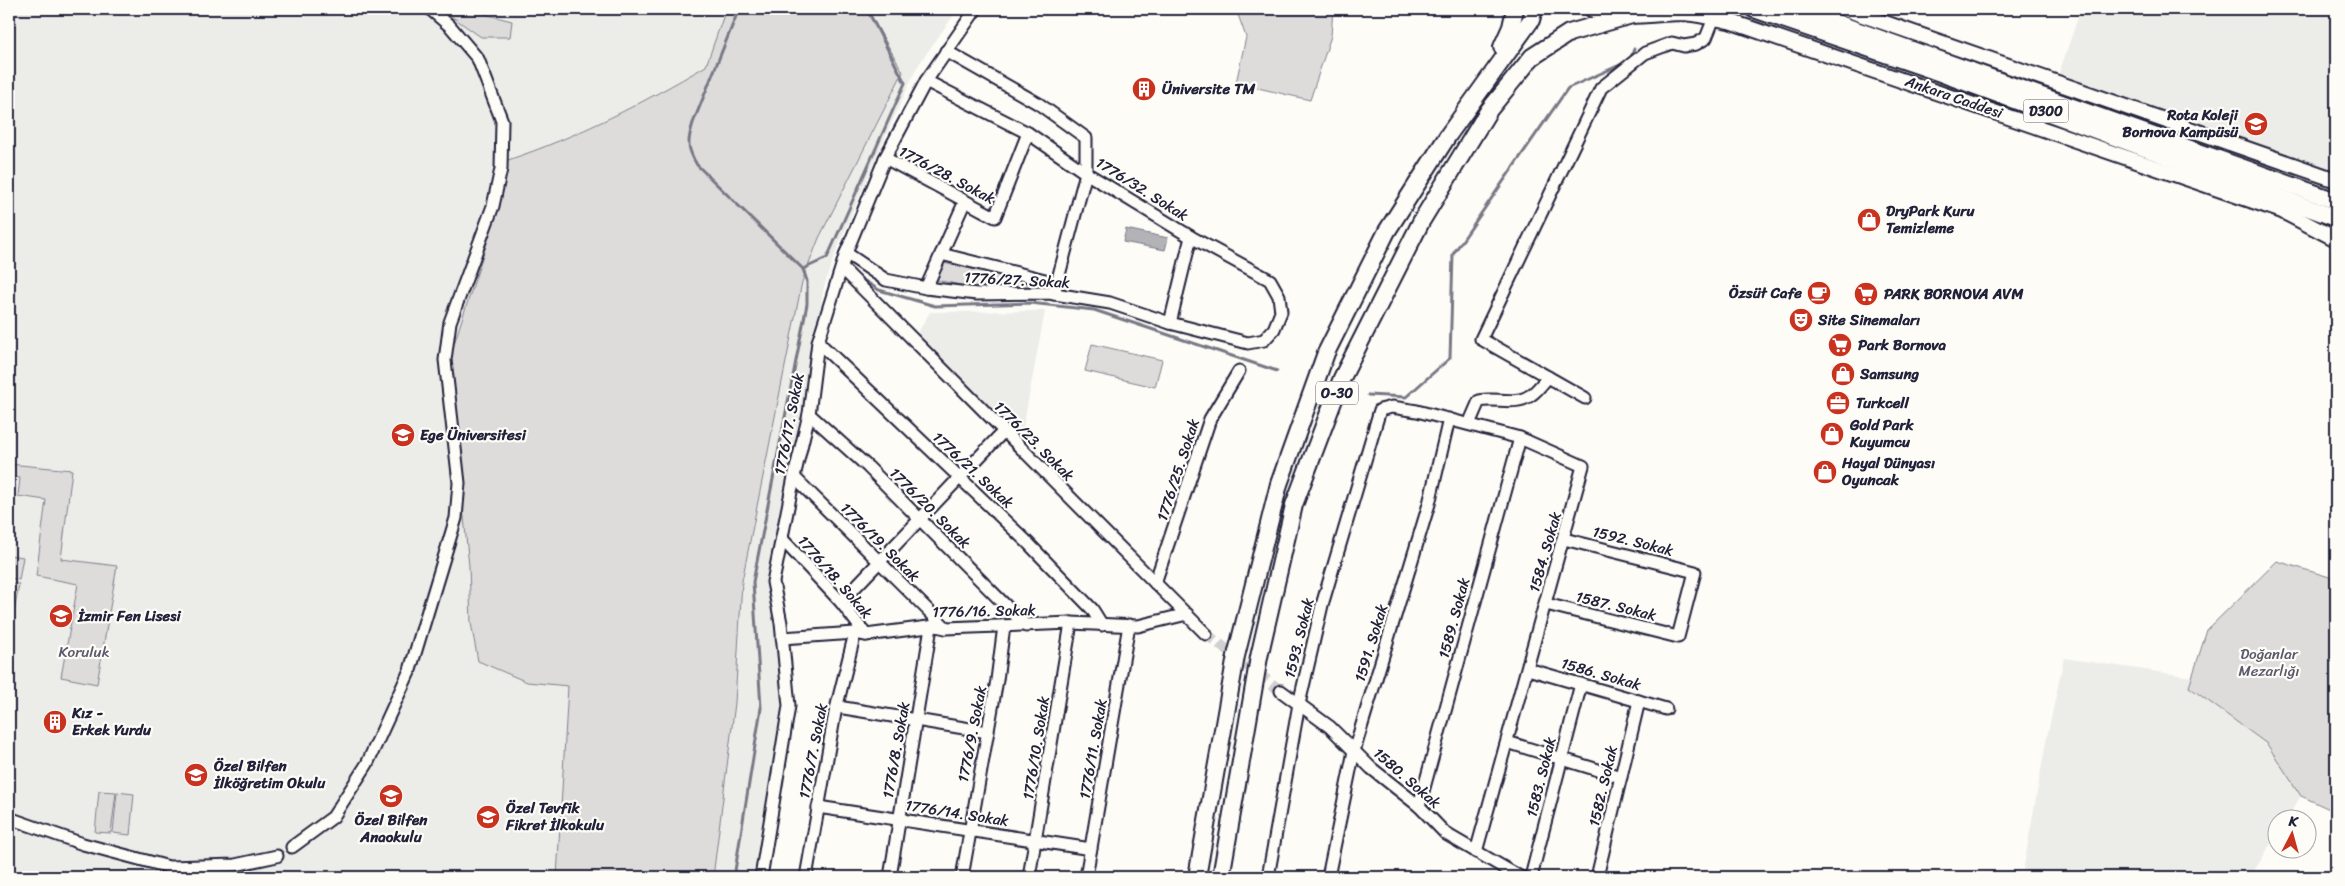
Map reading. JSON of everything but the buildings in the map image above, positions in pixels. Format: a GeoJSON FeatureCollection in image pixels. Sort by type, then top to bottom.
{"type":"FeatureCollection","features":[{"type":"Feature","properties":{"kind":"highway"},"geometry":{"type":"LineString","coordinates":[[1490,75],[1512,27],[1515,9]]}},
{"type":"Feature","properties":{"kind":"highway","name":"O-30"},"geometry":{"type":"LineString","coordinates":[[1197,877],[1236,656],[1279,484],[1326,353],[1387,231],[1449,134],[1530,20],[1534,9]]}},
{"type":"Feature","properties":{"kind":"highway","name":"Ankara Caddesi"},"geometry":{"type":"LineString","coordinates":[[1754,9],[1932,70],[2336,218]]}},
{"type":"Feature","properties":{"kind":"highway","name":"Ankara Caddesi"},"geometry":{"type":"LineString","coordinates":[[1797,9],[2336,201]]}},
{"type":"Feature","properties":{"kind":"highway","name":"O-30"},"geometry":{"type":"LineString","coordinates":[[1221,877],[1259,657],[1294,505],[1342,378],[1422,220],[1489,110],[1532,57],[1569,33],[1639,12]]}},
{"type":"Feature","properties":{"kind":"main road","name":"Ankara Caddesi"},"geometry":{"type":"LineString","coordinates":[[1591,9],[1598,12],[1681,13],[1729,21],[1962,99],[2273,207],[2336,238]]}},
{"type":"Feature","properties":{"kind":"main road"},"geometry":{"type":"LineString","coordinates":[[1845,9],[2336,180]]}},
{"type":"Feature","properties":{"kind":"street"},"geometry":{"type":"LineString","coordinates":[[292,847],[333,817],[367,764],[410,670],[456,518],[459,483],[445,360],[450,322],[493,206],[501,169],[502,121],[478,59],[450,26],[430,9]]}},
{"type":"Feature","properties":{"kind":"street","name":"1776/17. Sokak"},"geometry":{"type":"LineString","coordinates":[[761,877],[789,706],[782,638],[773,582],[809,414],[818,342],[846,253],[885,158],[926,81],[976,9]]}},
{"type":"Feature","properties":{"kind":"street"},"geometry":{"type":"LineString","coordinates":[[1585,398],[1481,339],[1601,88],[1645,53],[1672,43],[1684,46],[1706,38],[1714,18]]}},
{"type":"Feature","properties":{"kind":"street"},"geometry":{"type":"LineString","coordinates":[[941,254],[1056,288],[1086,173],[1086,138],[1039,104],[946,51]]}},
{"type":"Feature","properties":{"kind":"street","name":"1776/32. Sokak"},"geometry":{"type":"LineString","coordinates":[[926,81],[1028,133],[1086,173],[1191,237],[1270,280],[1279,296],[1280,312],[1274,329],[1264,340],[1248,344]]}},
{"type":"Feature","properties":{"kind":"street","name":"1776/28. Sokak"},"geometry":{"type":"LineString","coordinates":[[885,158],[995,217],[1028,133]]}},
{"type":"Feature","properties":{"kind":"street"},"geometry":{"type":"LineString","coordinates":[[926,288],[965,201]]}},
{"type":"Feature","properties":{"kind":"street"},"geometry":{"type":"LineString","coordinates":[[1170,323],[1191,237]]}},
{"type":"Feature","properties":{"kind":"street","name":"1776/27. Sokak"},"geometry":{"type":"LineString","coordinates":[[846,253],[886,280],[926,288],[977,294],[1056,288],[1110,302],[1170,323],[1248,344]]}},
{"type":"Feature","properties":{"kind":"street","name":"1776/23. Sokak"},"geometry":{"type":"LineString","coordinates":[[842,268],[1206,634]]}},
{"type":"Feature","properties":{"kind":"street","name":"1776/21. Sokak"},"geometry":{"type":"LineString","coordinates":[[818,342],[961,478],[1092,609],[1102,624]]}},
{"type":"Feature","properties":{"kind":"street","name":"1776/25. Sokak"},"geometry":{"type":"LineString","coordinates":[[1155,583],[1210,418],[1238,371]]}},
{"type":"Feature","properties":{"kind":"street"},"geometry":{"type":"LineString","coordinates":[[1469,424],[1479,401],[1491,398],[1511,401],[1530,396],[1548,377]]}},
{"type":"Feature","properties":{"kind":"street","name":"1584. Sokak"},"geometry":{"type":"LineString","coordinates":[[1380,410],[1392,407],[1449,418],[1520,438],[1583,466],[1476,852]]}},
{"type":"Feature","properties":{"kind":"street","name":"1593. Sokak"},"geometry":{"type":"LineString","coordinates":[[1268,877],[1298,704],[1322,605],[1380,410]]}},
{"type":"Feature","properties":{"kind":"street","name":"1776/20. Sokak"},"geometry":{"type":"LineString","coordinates":[[809,414],[868,467],[1026,626]]}},
{"type":"Feature","properties":{"kind":"street","name":"1591. Sokak"},"geometry":{"type":"LineString","coordinates":[[1328,877],[1354,751],[1429,504],[1449,418]]}},
{"type":"Feature","properties":{"kind":"street"},"geometry":{"type":"LineString","coordinates":[[841,602],[1003,432]]}},
{"type":"Feature","properties":{"kind":"street","name":"1589. Sokak"},"geometry":{"type":"LineString","coordinates":[[1419,806],[1520,438]]}},
{"type":"Feature","properties":{"kind":"street","name":"1776/19. Sokak"},"geometry":{"type":"LineString","coordinates":[[794,477],[946,628]]}},
{"type":"Feature","properties":{"kind":"street","name":"1776/18. Sokak"},"geometry":{"type":"LineString","coordinates":[[782,539],[841,602],[860,634]]}},
{"type":"Feature","properties":{"kind":"street","name":"1592. Sokak"},"geometry":{"type":"LineString","coordinates":[[1564,539],[1695,572],[1678,637]]}},
{"type":"Feature","properties":{"kind":"street","name":"1587. Sokak"},"geometry":{"type":"LineString","coordinates":[[1546,604],[1678,637]]}},
{"type":"Feature","properties":{"kind":"street","name":"1776/16. Sokak"},"geometry":{"type":"LineString","coordinates":[[782,638],[860,634],[931,627],[1026,626],[1071,623],[1138,626],[1186,614]]}},
{"type":"Feature","properties":{"kind":"street","name":"1776/10. Sokak"},"geometry":{"type":"LineString","coordinates":[[1029,877],[1071,623]]}},
{"type":"Feature","properties":{"kind":"street","name":"1776/11. Sokak"},"geometry":{"type":"LineString","coordinates":[[1086,877],[1129,625]]}},
{"type":"Feature","properties":{"kind":"street","name":"1776/9. Sokak"},"geometry":{"type":"LineString","coordinates":[[962,877],[988,732],[1004,626]]}},
{"type":"Feature","properties":{"kind":"street","name":"1776/8. Sokak"},"geometry":{"type":"LineString","coordinates":[[890,877],[931,627]]}},
{"type":"Feature","properties":{"kind":"street","name":"1776/7. Sokak"},"geometry":{"type":"LineString","coordinates":[[806,877],[838,707],[860,634]]}},
{"type":"Feature","properties":{"kind":"street","name":"1586. Sokak"},"geometry":{"type":"LineString","coordinates":[[1528,669],[1666,709]]}},
{"type":"Feature","properties":{"kind":"street","name":"1583. Sokak"},"geometry":{"type":"LineString","coordinates":[[1531,877],[1581,684]]}},
{"type":"Feature","properties":{"kind":"street","name":"1580. Sokak"},"geometry":{"type":"LineString","coordinates":[[1281,691],[1330,727],[1371,768],[1419,806],[1446,834],[1520,877]]}},
{"type":"Feature","properties":{"kind":"street","name":"1582. Sokak"},"geometry":{"type":"LineString","coordinates":[[1597,877],[1639,701]]}},
{"type":"Feature","properties":{"kind":"street"},"geometry":{"type":"LineString","coordinates":[[838,707],[988,732]]}},
{"type":"Feature","properties":{"kind":"street"},"geometry":{"type":"LineString","coordinates":[[1507,742],[1621,776]]}},
{"type":"Feature","properties":{"kind":"street","name":"1776/14. Sokak"},"geometry":{"type":"LineString","coordinates":[[818,807],[1091,849]]}},
{"type":"Feature","properties":{"kind":"street"},"geometry":{"type":"LineString","coordinates":[[9,818],[82,844],[169,866],[235,865],[277,856]]}},
{"type":"Feature","properties":{"kind":"shaded area","name":"Ege Üniversitesi"},"geometry":{"type":"Polygon","coordinates":[[[9,9],[958,9],[917,67],[835,254],[824,287],[769,583],[784,709],[756,877],[9,877],[9,9]]]}},
{"type":"Feature","properties":{"kind":"shaded area","name":"Rota Koleji Bornova Kampüsü"},"geometry":{"type":"Polygon","coordinates":[[[2081,9],[2336,9],[2336,166],[2333,179],[2056,82],[2081,9]]]}},
{"type":"Feature","properties":{"kind":"shaded area"},"geometry":{"type":"Polygon","coordinates":[[[1126,229],[1168,238],[1165,250],[1123,242],[1126,229]]]}},
{"type":"Feature","properties":{"kind":"shaded area"},"geometry":{"type":"Polygon","coordinates":[[[1045,311],[1021,438],[917,334],[930,312],[1045,311]]]}},
{"type":"Feature","properties":{"kind":"shaded area"},"geometry":{"type":"Polygon","coordinates":[[[2064,658],[2192,677],[2189,687],[2267,744],[2301,796],[2293,808],[2268,808],[2268,848],[2250,877],[2216,877],[2183,870],[2182,877],[2048,877],[2023,871],[2046,742],[2064,658]]]}},
{"type":"Feature","properties":{"kind":"green space"},"geometry":{"type":"Polygon","coordinates":[[[441,9],[464,9],[512,21],[510,37],[481,37],[441,9]]]}},
{"type":"Feature","properties":{"kind":"green space"},"geometry":{"type":"Polygon","coordinates":[[[726,9],[867,9],[903,72],[819,238],[802,282],[742,581],[735,703],[713,877],[557,877],[568,686],[527,682],[478,661],[471,623],[469,566],[448,362],[501,200],[508,160],[584,130],[658,93],[706,66],[726,9]]]}},
{"type":"Feature","properties":{"kind":"green space"},"geometry":{"type":"Polygon","coordinates":[[[1236,9],[1333,9],[1331,36],[1310,100],[1236,83],[1246,37],[1236,9]]]}},
{"type":"Feature","properties":{"kind":"green space"},"geometry":{"type":"Polygon","coordinates":[[[943,263],[1047,285],[981,289],[936,280],[943,263]]]}},
{"type":"Feature","properties":{"kind":"green space"},"geometry":{"type":"Polygon","coordinates":[[[1092,344],[1162,360],[1155,387],[1085,371],[1092,344]]]}},
{"type":"Feature","properties":{"kind":"green space","name":"Koruluk"},"geometry":{"type":"Polygon","coordinates":[[[9,464],[72,470],[61,559],[117,566],[97,684],[61,677],[78,584],[36,576],[46,500],[18,496],[20,478],[9,476],[9,464]]]}},
{"type":"Feature","properties":{"kind":"green space"},"geometry":{"type":"Polygon","coordinates":[[[9,555],[23,557],[19,580],[9,578],[9,555]]]}},
{"type":"Feature","properties":{"kind":"green space","name":"Doğanlar Mezarlığı"},"geometry":{"type":"Polygon","coordinates":[[[2277,561],[2336,579],[2336,812],[2301,796],[2267,744],[2189,687],[2207,630],[2277,561]]]}},
{"type":"Feature","properties":{"kind":"green space"},"geometry":{"type":"Polygon","coordinates":[[[9,583],[19,584],[9,642],[9,583]]]}},
{"type":"Feature","properties":{"kind":"green space"},"geometry":{"type":"Polygon","coordinates":[[[99,791],[116,792],[111,833],[95,832],[99,791]]]}},
{"type":"Feature","properties":{"kind":"green space"},"geometry":{"type":"Polygon","coordinates":[[[117,792],[134,794],[130,835],[113,833],[117,792]]]}},
{"type":"Feature","properties":{"kind":"waterway"},"geometry":{"type":"LineString","coordinates":[[734,877],[761,708],[753,582],[807,304],[807,281],[803,269],[697,165],[691,154],[689,140],[693,123],[739,9]]}},
{"type":"Feature","properties":{"kind":"waterway"},"geometry":{"type":"LineString","coordinates":[[803,269],[827,258],[905,83],[867,9]]}},
{"type":"Feature","properties":{"kind":"waterway"},"geometry":{"type":"LineString","coordinates":[[1630,60],[1634,49]]}},
{"type":"Feature","properties":{"kind":"waterway"},"geometry":{"type":"LineString","coordinates":[[1368,395],[1406,397],[1450,358],[1453,254],[1568,88],[1622,64]]}},
{"type":"Feature","properties":{"kind":"waterway"},"geometry":{"type":"LineString","coordinates":[[857,276],[879,290],[935,306],[1030,303],[1094,310],[1277,371]]}},
{"type":"Feature","properties":{"kind":"tunnel"},"geometry":{"type":"LineString","coordinates":[[1206,634],[1281,691]]}},
{"type":"Feature","properties":{"kind":"place","name":"Üniversite TM"},"geometry":{"type":"Point","coordinates":[1144,89]}},
{"type":"Feature","properties":{"kind":"place","name":"Rota Koleji Bornova Kampüsü"},"geometry":{"type":"Point","coordinates":[2256,124]}},
{"type":"Feature","properties":{"kind":"place","name":"DryPark Kuru Temizleme"},"geometry":{"type":"Point","coordinates":[1869,220]}},
{"type":"Feature","properties":{"kind":"place","name":"Özsüt Cafe"},"geometry":{"type":"Point","coordinates":[1819,293]}},
{"type":"Feature","properties":{"kind":"place","name":"PARK BORNOVA AVM"},"geometry":{"type":"Point","coordinates":[1866,294]}},
{"type":"Feature","properties":{"kind":"place","name":"Site Sinemaları"},"geometry":{"type":"Point","coordinates":[1801,320]}},
{"type":"Feature","properties":{"kind":"place","name":"Park Bornova"},"geometry":{"type":"Point","coordinates":[1840,345]}},
{"type":"Feature","properties":{"kind":"place","name":"Samsung"},"geometry":{"type":"Point","coordinates":[1843,374]}},
{"type":"Feature","properties":{"kind":"place","name":"Turkcell"},"geometry":{"type":"Point","coordinates":[1838,403]}},
{"type":"Feature","properties":{"kind":"place","name":"Gold Park Kuyumcu"},"geometry":{"type":"Point","coordinates":[1832,434]}},
{"type":"Feature","properties":{"kind":"place","name":"Ege Üniversitesi"},"geometry":{"type":"Point","coordinates":[403,435]}},
{"type":"Feature","properties":{"kind":"place","name":"Hayal Dünyası Oyuncak"},"geometry":{"type":"Point","coordinates":[1825,472]}},
{"type":"Feature","properties":{"kind":"place","name":"İzmir Fen Lisesi"},"geometry":{"type":"Point","coordinates":[61,616]}},
{"type":"Feature","properties":{"kind":"place","name":"Kız - Erkek Yurdu"},"geometry":{"type":"Point","coordinates":[55,722]}},
{"type":"Feature","properties":{"kind":"place","name":"Özel Bilfen İlköğretim Okulu"},"geometry":{"type":"Point","coordinates":[196,775]}},
{"type":"Feature","properties":{"kind":"place","name":"Özel Bilfen Anaokulu"},"geometry":{"type":"Point","coordinates":[391,796]}},
{"type":"Feature","properties":{"kind":"place","name":"Özel Tevfik Fikret İlkokulu"},"geometry":{"type":"Point","coordinates":[488,817]}}]}
